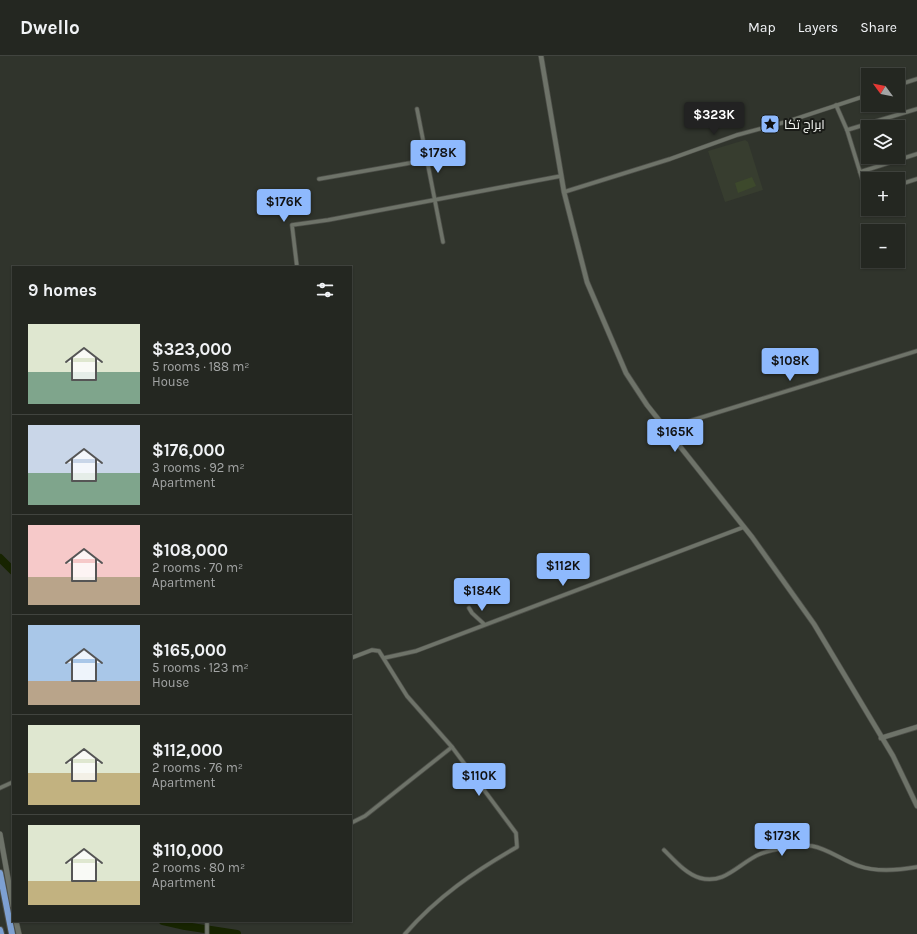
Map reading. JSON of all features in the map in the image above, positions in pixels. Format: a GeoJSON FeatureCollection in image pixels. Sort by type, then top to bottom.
{"type":"FeatureCollection","features":[{"type":"Feature","properties":{"kind":"highway"},"geometry":{"type":"LineString","coordinates":[[0,873],[12,934]]}},
{"type":"Feature","properties":{"kind":"highway"},"geometry":{"type":"LineString","coordinates":[[0,930],[1,934]]}},
{"type":"Feature","properties":{"kind":"main road"},"geometry":{"type":"LineString","coordinates":[[0,835],[12,901]]}},
{"type":"Feature","properties":{"kind":"main road"},"geometry":{"type":"LineString","coordinates":[[16,922],[19,934]]}},
{"type":"Feature","properties":{"kind":"street"},"geometry":{"type":"LineString","coordinates":[[541,56],[564,192],[587,282],[607,332],[632,384],[744,527],[814,624],[893,756],[917,806]]}},
{"type":"Feature","properties":{"kind":"street"},"geometry":{"type":"LineString","coordinates":[[905,82],[917,78]]}},
{"type":"Feature","properties":{"kind":"street"},"geometry":{"type":"LineString","coordinates":[[564,192],[670,160],[737,136],[861,97]]}},
{"type":"Feature","properties":{"kind":"street"},"geometry":{"type":"LineString","coordinates":[[836,105],[847,130],[860,172],[917,154]]}},
{"type":"Feature","properties":{"kind":"street"},"geometry":{"type":"LineString","coordinates":[[847,130],[917,108]]}},
{"type":"Feature","properties":{"kind":"street"},"geometry":{"type":"LineString","coordinates":[[417,109],[443,242]]}},
{"type":"Feature","properties":{"kind":"street"},"geometry":{"type":"LineString","coordinates":[[319,179],[428,160]]}},
{"type":"Feature","properties":{"kind":"street"},"geometry":{"type":"LineString","coordinates":[[297,266],[292,225],[561,176]]}},
{"type":"Feature","properties":{"kind":"street"},"geometry":{"type":"LineString","coordinates":[[905,183],[917,179]]}},
{"type":"Feature","properties":{"kind":"street"},"geometry":{"type":"LineString","coordinates":[[667,428],[917,351]]}},
{"type":"Feature","properties":{"kind":"street"},"geometry":{"type":"LineString","coordinates":[[384,658],[416,651],[484,624],[744,527]]}},
{"type":"Feature","properties":{"kind":"street"},"geometry":{"type":"LineString","coordinates":[[469,608],[472,613],[484,624]]}},
{"type":"Feature","properties":{"kind":"street"},"geometry":{"type":"LineString","coordinates":[[352,658],[375,650],[379,651],[407,696],[452,747],[516,833],[517,847],[481,867],[461,881],[426,911],[405,934]]}},
{"type":"Feature","properties":{"kind":"street"},"geometry":{"type":"LineString","coordinates":[[881,738],[917,727]]}},
{"type":"Feature","properties":{"kind":"street"},"geometry":{"type":"LineString","coordinates":[[352,822],[365,816],[452,747]]}},
{"type":"Feature","properties":{"kind":"street"},"geometry":{"type":"LineString","coordinates":[[0,788],[12,782]]}},
{"type":"Feature","properties":{"kind":"street"},"geometry":{"type":"LineString","coordinates":[[664,850],[684,869],[700,878],[719,879],[760,854],[782,849],[810,846],[826,850],[860,867],[899,871],[917,867]]}},
{"type":"Feature","properties":{"kind":"street"},"geometry":{"type":"LineString","coordinates":[[206,934],[207,922]]}},
{"type":"Feature","properties":{"kind":"shaded area"},"geometry":{"type":"Polygon","coordinates":[[[745,140],[748,142],[763,190],[725,202],[708,151],[745,140]]]}},
{"type":"Feature","properties":{"kind":"green space"},"geometry":{"type":"Polygon","coordinates":[[[752,177],[756,186],[738,193],[735,183],[752,177]]]}},
{"type":"Feature","properties":{"kind":"waterway"},"geometry":{"type":"LineString","coordinates":[[0,558],[12,570]]}},
{"type":"Feature","properties":{"kind":"waterway"},"geometry":{"type":"LineString","coordinates":[[167,922],[237,934]]}},
{"type":"Feature","properties":{"kind":"place","name":"ابراج تكا"},"geometry":{"type":"Point","coordinates":[770,124]}}]}
